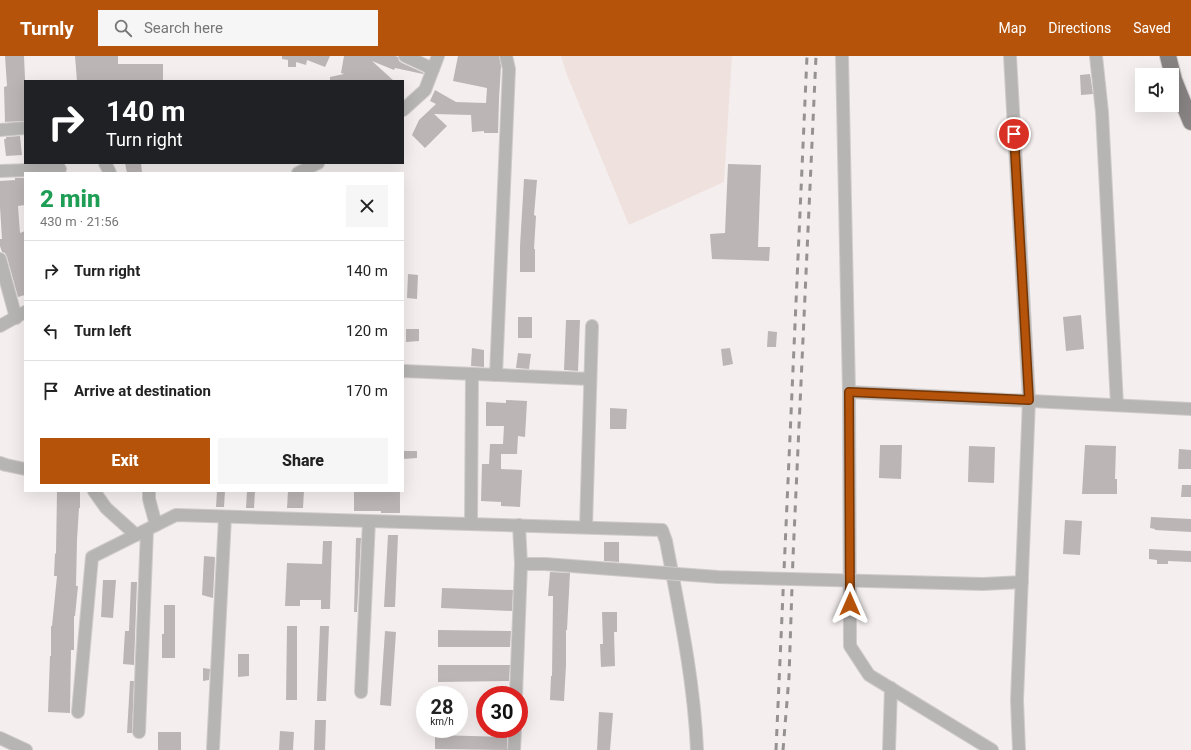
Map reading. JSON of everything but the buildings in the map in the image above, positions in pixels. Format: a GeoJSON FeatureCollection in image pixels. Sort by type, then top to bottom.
{"type":"FeatureCollection","features":[{"type":"Feature","properties":{"kind":"main road"},"geometry":{"type":"LineString","coordinates":[[1168,56],[1174,80],[1191,122]]}},
{"type":"Feature","properties":{"kind":"main road"},"geometry":{"type":"LineString","coordinates":[[1179,56],[1191,94]]}},
{"type":"Feature","properties":{"kind":"street"},"geometry":{"type":"LineString","coordinates":[[405,56],[433,69]]}},
{"type":"Feature","properties":{"kind":"street"},"geometry":{"type":"LineString","coordinates":[[404,109],[425,90],[438,56]]}},
{"type":"Feature","properties":{"kind":"street"},"geometry":{"type":"LineString","coordinates":[[496,375],[509,69],[506,56]]}},
{"type":"Feature","properties":{"kind":"street"},"geometry":{"type":"LineString","coordinates":[[842,56],[849,392],[850,646],[869,675],[992,750]]}},
{"type":"Feature","properties":{"kind":"street"},"geometry":{"type":"LineString","coordinates":[[1010,56],[1029,400],[1017,700],[1019,750]]}},
{"type":"Feature","properties":{"kind":"street"},"geometry":{"type":"LineString","coordinates":[[1096,56],[1102,120],[1117,405]]}},
{"type":"Feature","properties":{"kind":"street"},"geometry":{"type":"LineString","coordinates":[[0,130],[24,128]]}},
{"type":"Feature","properties":{"kind":"street"},"geometry":{"type":"LineString","coordinates":[[300,172],[316,164]]}},
{"type":"Feature","properties":{"kind":"street"},"geometry":{"type":"LineString","coordinates":[[0,171],[60,168]]}},
{"type":"Feature","properties":{"kind":"street"},"geometry":{"type":"LineString","coordinates":[[0,258],[21,315],[0,326]]}},
{"type":"Feature","properties":{"kind":"street"},"geometry":{"type":"LineString","coordinates":[[586,527],[592,326]]}},
{"type":"Feature","properties":{"kind":"street"},"geometry":{"type":"LineString","coordinates":[[404,371],[590,379]]}},
{"type":"Feature","properties":{"kind":"street"},"geometry":{"type":"LineString","coordinates":[[471,524],[472,374]]}},
{"type":"Feature","properties":{"kind":"street"},"geometry":{"type":"LineString","coordinates":[[849,392],[1191,409]]}},
{"type":"Feature","properties":{"kind":"street"},"geometry":{"type":"LineString","coordinates":[[0,463],[24,469]]}},
{"type":"Feature","properties":{"kind":"street"},"geometry":{"type":"LineString","coordinates":[[95,492],[106,508],[136,535]]}},
{"type":"Feature","properties":{"kind":"street"},"geometry":{"type":"LineString","coordinates":[[139,732],[152,527],[149,492]]}},
{"type":"Feature","properties":{"kind":"street"},"geometry":{"type":"LineString","coordinates":[[78,712],[92,557],[176,515],[662,530],[666,541],[687,651],[695,715],[697,750]]}},
{"type":"Feature","properties":{"kind":"street"},"geometry":{"type":"LineString","coordinates":[[213,748],[225,517]]}},
{"type":"Feature","properties":{"kind":"street"},"geometry":{"type":"LineString","coordinates":[[361,692],[369,521]]}},
{"type":"Feature","properties":{"kind":"street"},"geometry":{"type":"LineString","coordinates":[[516,686],[520,564],[518,525]]}},
{"type":"Feature","properties":{"kind":"street"},"geometry":{"type":"LineString","coordinates":[[520,564],[545,564],[718,577],[983,584],[1022,582]]}},
{"type":"Feature","properties":{"kind":"street"},"geometry":{"type":"LineString","coordinates":[[889,750],[891,688]]}},
{"type":"Feature","properties":{"kind":"street"},"geometry":{"type":"LineString","coordinates":[[0,738],[26,750]]}},
{"type":"Feature","properties":{"kind":"street"},"geometry":{"type":"LineString","coordinates":[[514,750],[515,738]]}},
{"type":"Feature","properties":{"kind":"shaded area"},"geometry":{"type":"Polygon","coordinates":[[[561,56],[732,56],[724,182],[629,225],[567,75],[561,56]]]}},
{"type":"Feature","properties":{"kind":"railway"},"geometry":{"type":"LineString","coordinates":[[776,750],[807,56]]}},
{"type":"Feature","properties":{"kind":"railway"},"geometry":{"type":"LineString","coordinates":[[783,750],[789,677],[793,557],[816,56]]}},
{"type":"Feature","properties":{"kind":"route"},"geometry":{"type":"LineString","coordinates":[[850,604],[849,392],[1029,400],[1014,134]]}}]}
